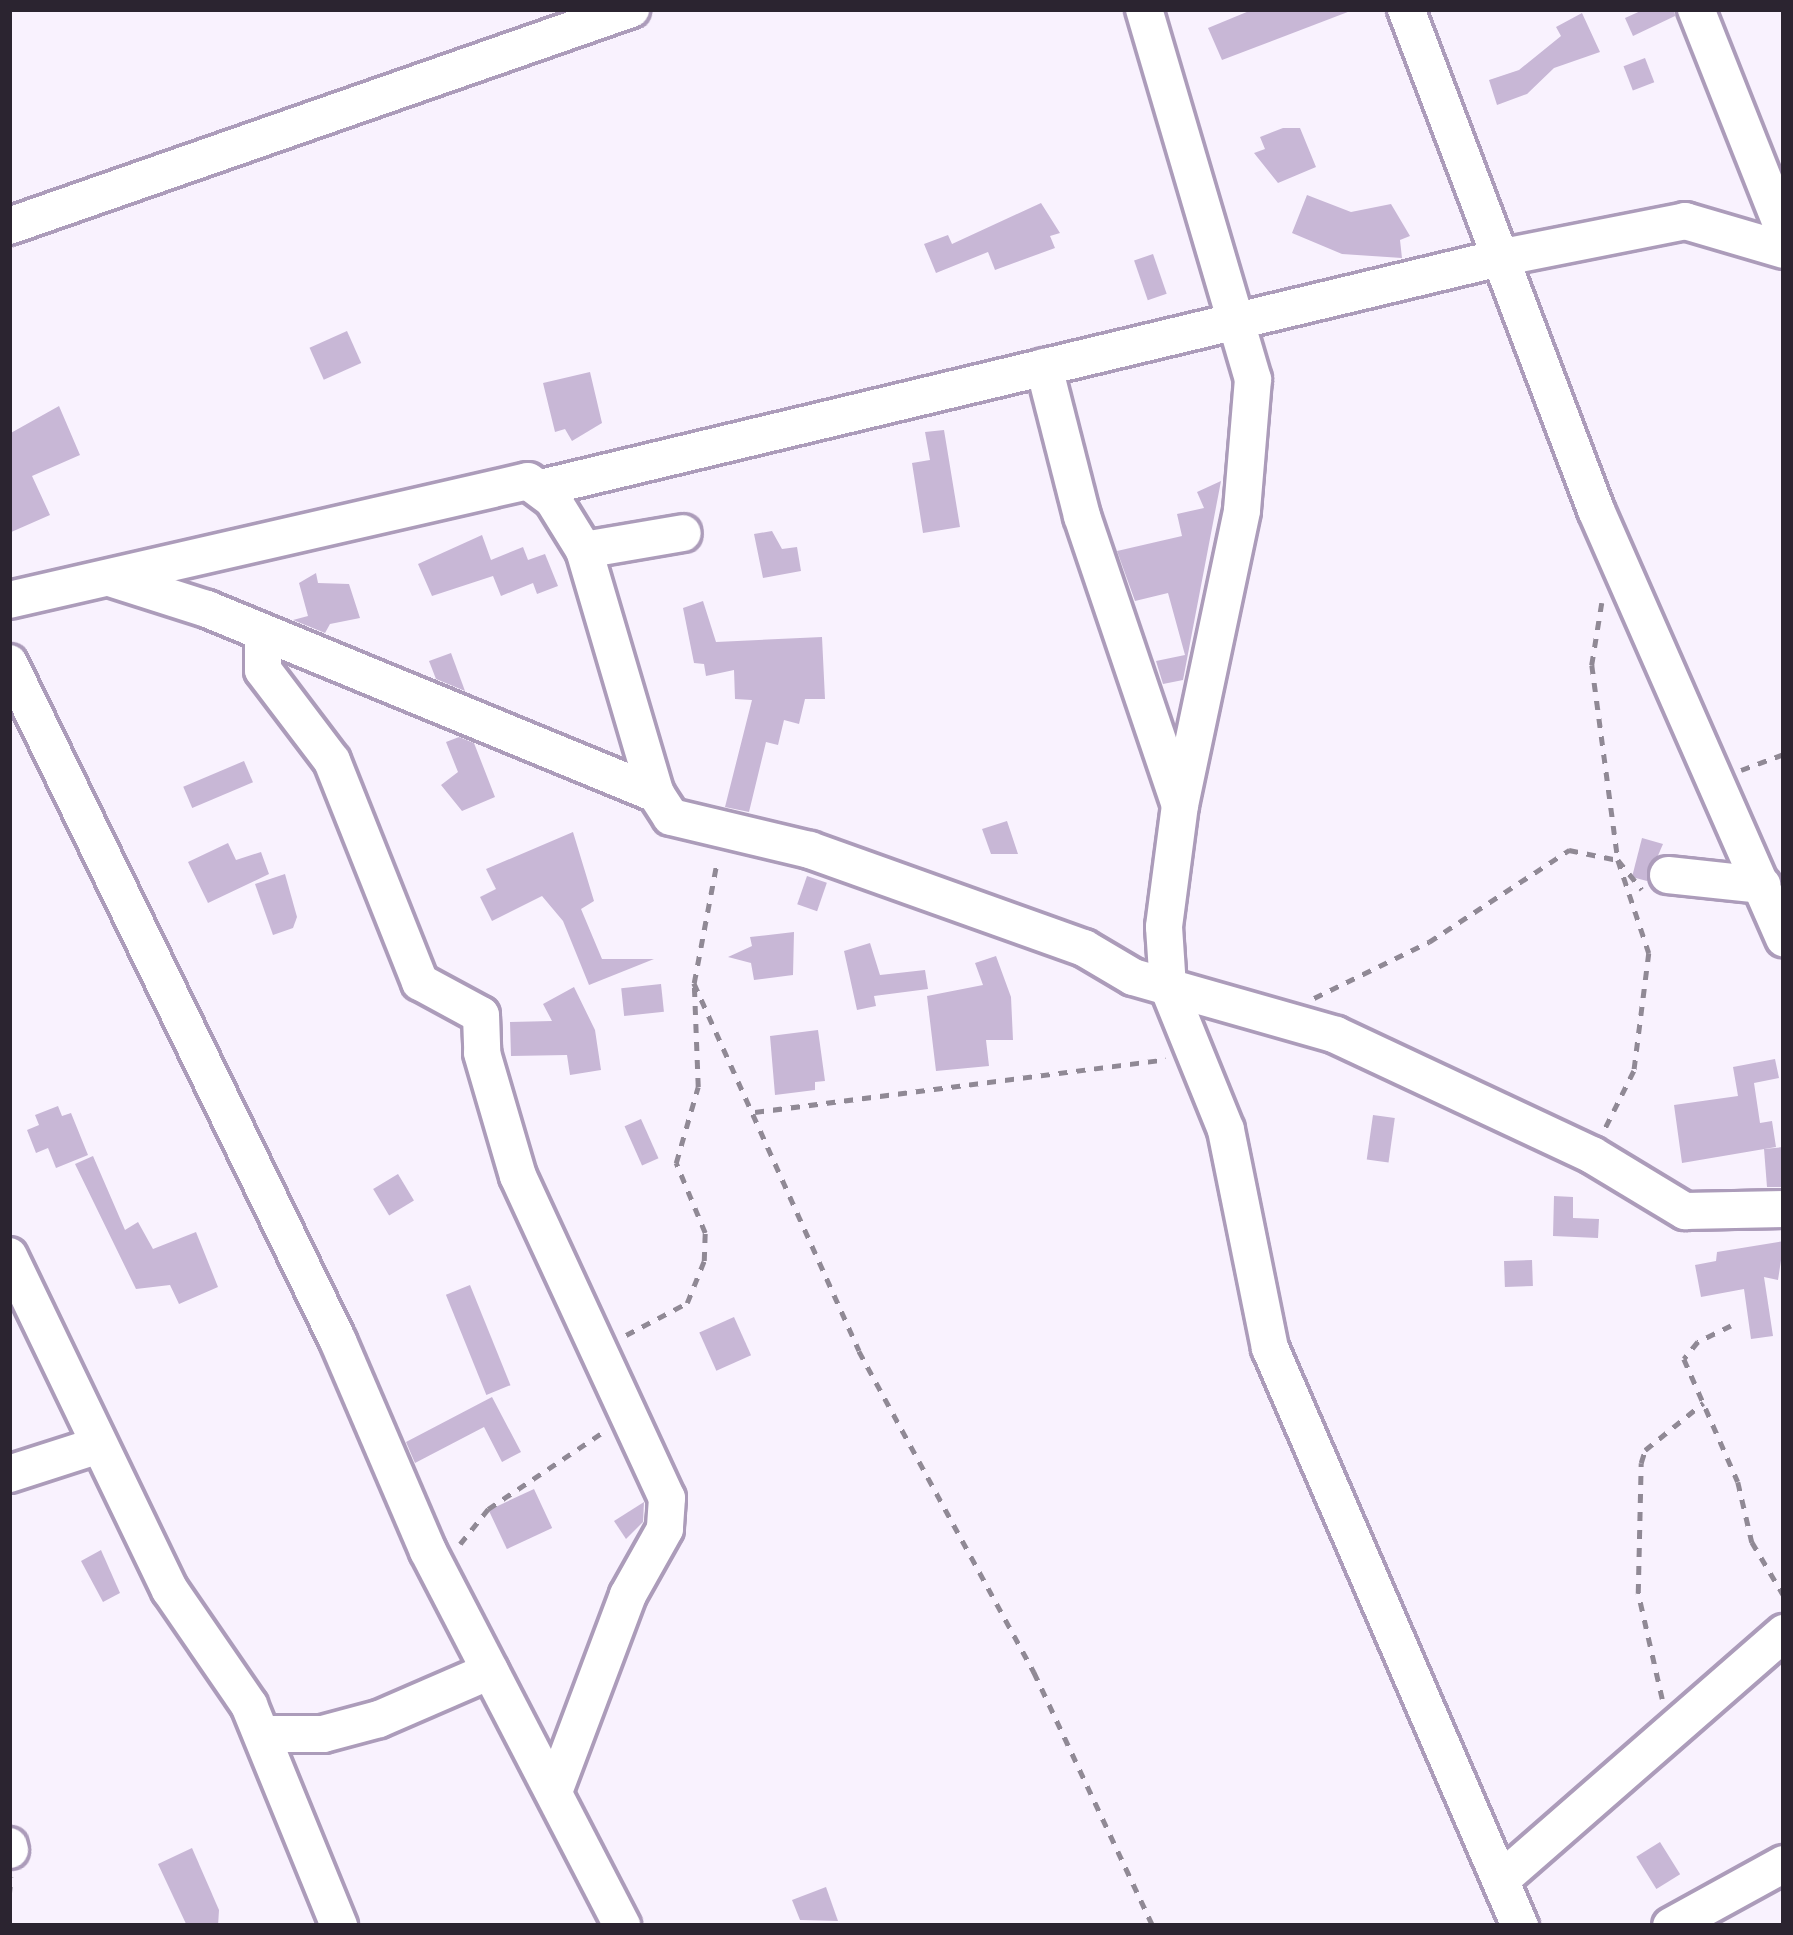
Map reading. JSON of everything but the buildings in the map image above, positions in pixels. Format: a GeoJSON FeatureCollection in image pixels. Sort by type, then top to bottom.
{"type":"FeatureCollection","features":[{"type":"Feature","properties":{"kind":"street"},"geometry":{"type":"LineString","coordinates":[[9,226],[631,9]]}},
{"type":"Feature","properties":{"kind":"street"},"geometry":{"type":"LineString","coordinates":[[1144,9],[1241,320],[1253,407],[1245,491],[1180,805],[1163,927],[1168,988],[1199,1054],[1226,1130],[1270,1348],[1520,1926]]}},
{"type":"Feature","properties":{"kind":"street"},"geometry":{"type":"LineString","coordinates":[[1406,9],[1611,542],[1719,778],[1784,939]]}},
{"type":"Feature","properties":{"kind":"street"},"geometry":{"type":"LineString","coordinates":[[1696,9],[1784,231]]}},
{"type":"Feature","properties":{"kind":"street"},"geometry":{"type":"LineString","coordinates":[[9,600],[513,479],[541,488],[1504,256],[1685,221],[1784,250]]}},
{"type":"Feature","properties":{"kind":"street"},"geometry":{"type":"LineString","coordinates":[[1045,367],[1082,516],[1180,805]]}},
{"type":"Feature","properties":{"kind":"street"},"geometry":{"type":"LineString","coordinates":[[541,488],[584,550],[656,794],[679,822],[732,832],[970,905],[1168,988],[1336,1035],[1592,1155],[1685,1211],[1784,1209]]}},
{"type":"Feature","properties":{"kind":"street"},"geometry":{"type":"LineString","coordinates":[[584,550],[683,533]]}},
{"type":"Feature","properties":{"kind":"street"},"geometry":{"type":"LineString","coordinates":[[111,578],[656,794]]}},
{"type":"Feature","properties":{"kind":"street"},"geometry":{"type":"LineString","coordinates":[[263,637],[262,670],[332,760],[420,982],[482,1015],[482,1053],[518,1176],[667,1498],[665,1529],[628,1595],[555,1790]]}},
{"type":"Feature","properties":{"kind":"street"},"geometry":{"type":"LineString","coordinates":[[9,663],[338,1341],[445,1582],[622,1926]]}},
{"type":"Feature","properties":{"kind":"street"},"geometry":{"type":"LineString","coordinates":[[1668,875],[1762,886]]}},
{"type":"Feature","properties":{"kind":"street"},"geometry":{"type":"LineString","coordinates":[[9,1256],[96,1446],[170,1590],[262,1734],[339,1926]]}},
{"type":"Feature","properties":{"kind":"street"},"geometry":{"type":"LineString","coordinates":[[9,1474],[96,1446]]}},
{"type":"Feature","properties":{"kind":"street"},"geometry":{"type":"LineString","coordinates":[[1502,1878],[1784,1633]]}},
{"type":"Feature","properties":{"kind":"street"},"geometry":{"type":"LineString","coordinates":[[262,1734],[323,1734],[379,1718],[490,1671]]}},
{"type":"Feature","properties":{"kind":"street"},"geometry":{"type":"LineString","coordinates":[[1671,1926],[1782,1872]]}},
{"type":"Feature","properties":{"kind":"path"},"geometry":{"type":"LineString","coordinates":[[1592,1155],[1634,1071],[1648,953],[1618,860],[1592,664],[1611,542]]}},
{"type":"Feature","properties":{"kind":"path"},"geometry":{"type":"LineString","coordinates":[[1719,778],[1784,754]]}},
{"type":"Feature","properties":{"kind":"path"},"geometry":{"type":"LineString","coordinates":[[618,1341],[687,1303],[704,1261],[704,1233],[676,1163],[698,1087],[694,983],[711,877],[732,832]]}},
{"type":"Feature","properties":{"kind":"path"},"geometry":{"type":"LineString","coordinates":[[1276,1017],[1429,942],[1569,850],[1618,860],[1637,888],[1651,893],[1668,889],[1668,875]]}},
{"type":"Feature","properties":{"kind":"path"},"geometry":{"type":"LineString","coordinates":[[694,983],[859,1352],[1034,1672],[1153,1926]]}},
{"type":"Feature","properties":{"kind":"path"},"geometry":{"type":"LineString","coordinates":[[752,1112],[1199,1054]]}},
{"type":"Feature","properties":{"kind":"path"},"geometry":{"type":"LineString","coordinates":[[1731,1326],[1698,1342],[1684,1359],[1738,1482],[1752,1542],[1784,1596]]}},
{"type":"Feature","properties":{"kind":"path"},"geometry":{"type":"LineString","coordinates":[[1673,1732],[1638,1593],[1636,1502],[1645,1450],[1702,1403]]}},
{"type":"Feature","properties":{"kind":"path"},"geometry":{"type":"LineString","coordinates":[[445,1582],[454,1553],[488,1510],[616,1418]]}}]}
